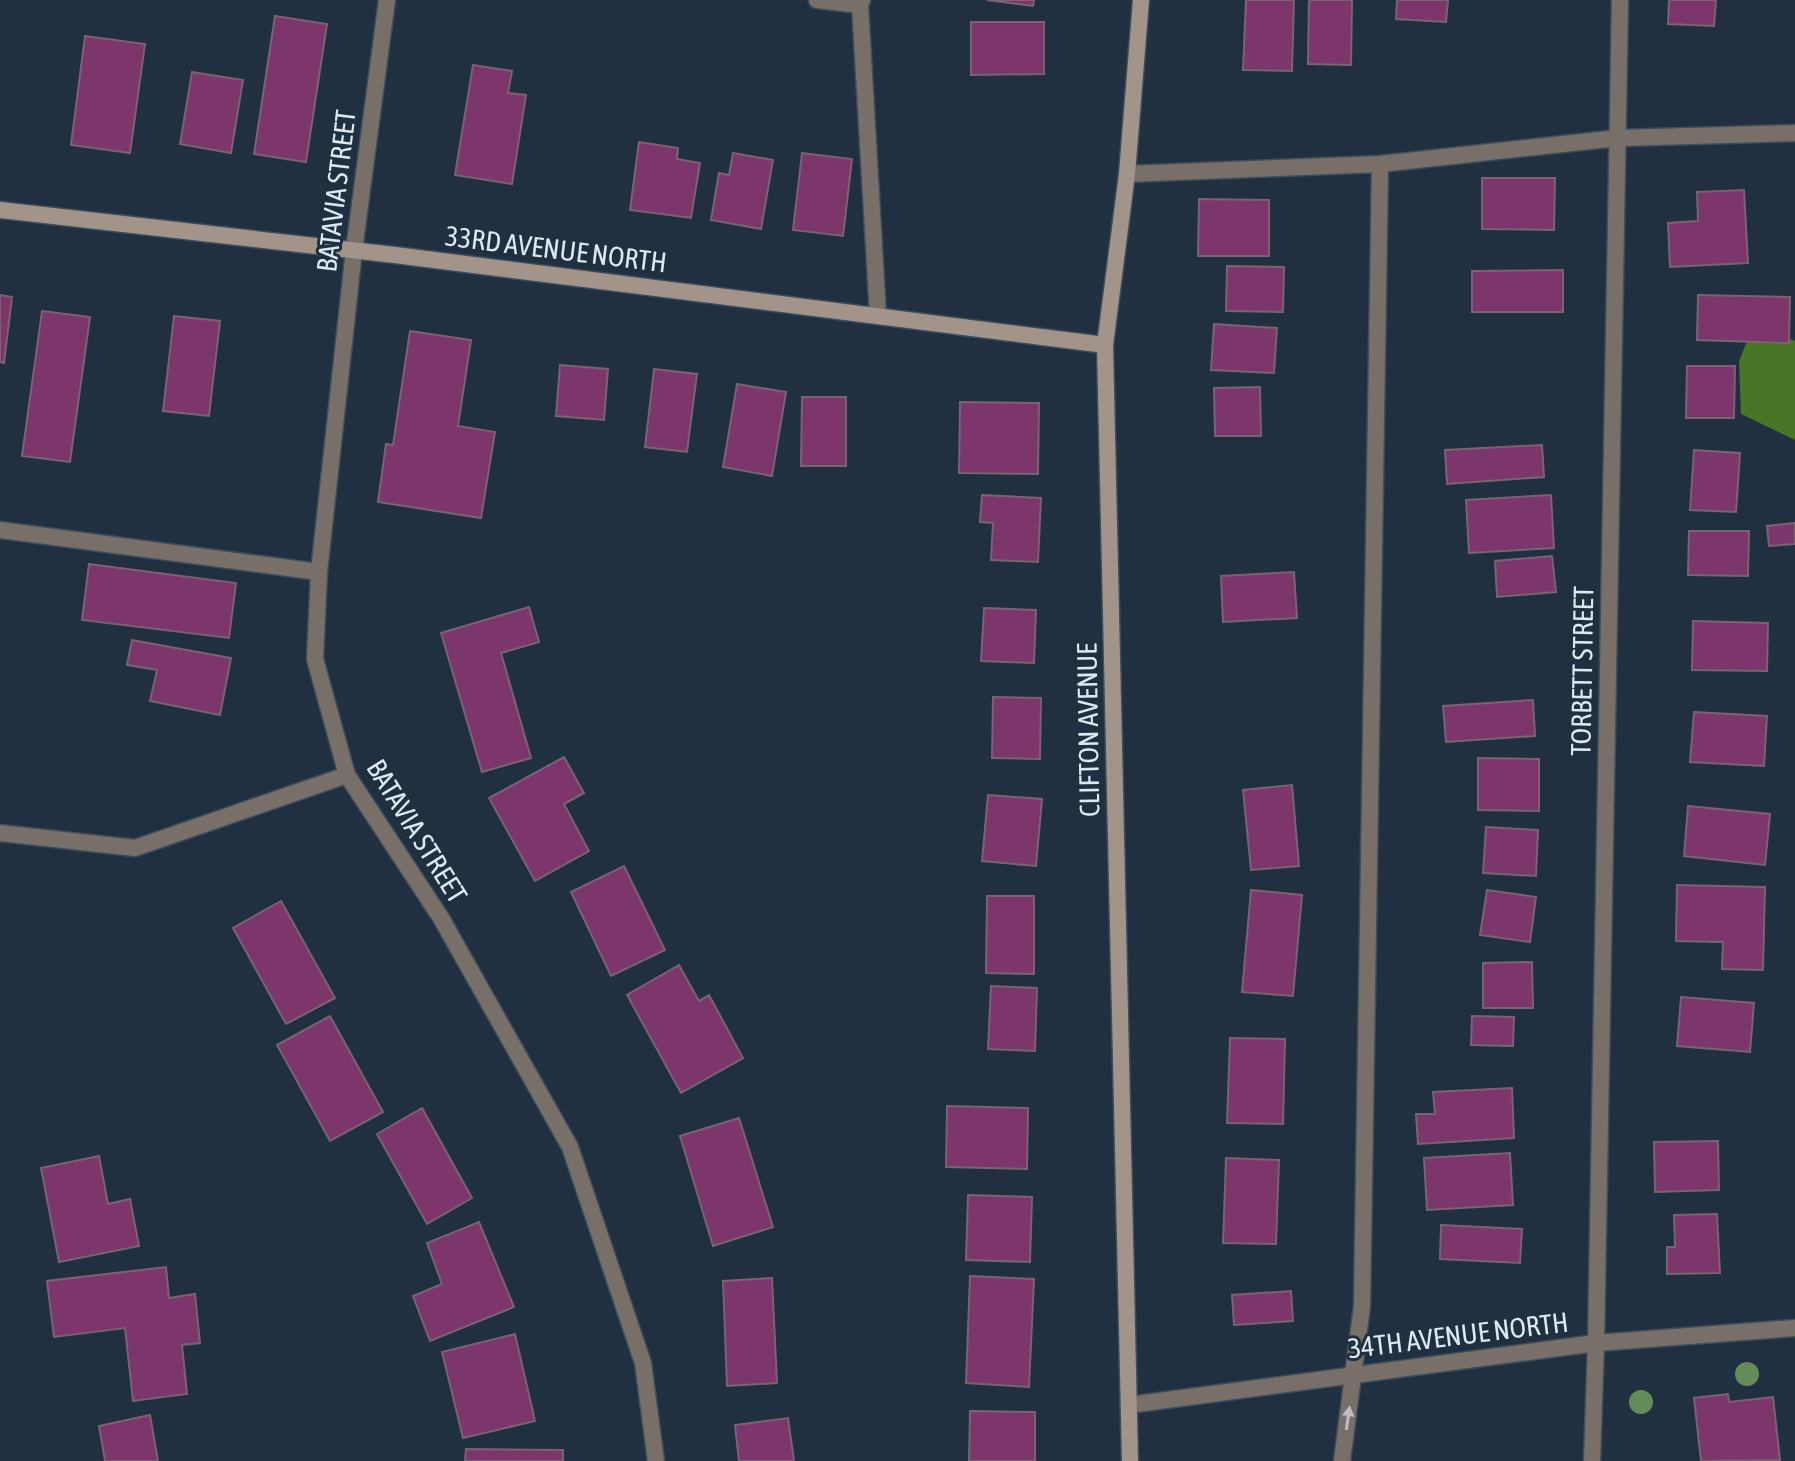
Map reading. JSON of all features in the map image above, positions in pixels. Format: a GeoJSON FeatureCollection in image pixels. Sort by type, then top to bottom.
{"type":"FeatureCollection","features":[{"type":"Feature","properties":{"kind":"street","name":"BATAVIA STREET"},"geometry":{"type":"LineString","coordinates":[[387,0],[354,250],[319,572],[315,659],[347,775],[441,918],[570,1147],[643,1363],[656,1461]]}},
{"type":"Feature","properties":{"kind":"street"},"geometry":{"type":"LineString","coordinates":[[817,0],[861,3],[878,316]]}},
{"type":"Feature","properties":{"kind":"street","name":"CLIFTON AVENUE"},"geometry":{"type":"LineString","coordinates":[[1130,1461],[1105,345],[1127,174],[1141,0]]}},
{"type":"Feature","properties":{"kind":"street","name":"TORBETT STREET"},"geometry":{"type":"LineString","coordinates":[[1592,1461],[1620,0]]}},
{"type":"Feature","properties":{"kind":"street"},"geometry":{"type":"LineString","coordinates":[[1127,174],[1380,164],[1618,138],[1795,133]]}},
{"type":"Feature","properties":{"kind":"street"},"geometry":{"type":"LineString","coordinates":[[1342,1461],[1363,1290],[1380,164]]}},
{"type":"Feature","properties":{"kind":"street","name":"33RD AVENUE NORTH"},"geometry":{"type":"LineString","coordinates":[[0,210],[354,250],[1105,345]]}},
{"type":"Feature","properties":{"kind":"street"},"geometry":{"type":"LineString","coordinates":[[0,530],[319,572]]}},
{"type":"Feature","properties":{"kind":"street"},"geometry":{"type":"LineString","coordinates":[[0,833],[135,848],[347,775]]}},
{"type":"Feature","properties":{"kind":"street","name":"34TH AVENUE NORTH"},"geometry":{"type":"LineString","coordinates":[[1129,1405],[1596,1343],[1795,1328]]}},
{"type":"Feature","properties":{"kind":"green space"},"geometry":{"type":"Polygon","coordinates":[[[1773,332],[1795,341],[1795,440],[1741,414],[1739,361],[1750,334],[1773,332]]]}},
{"type":"Feature","properties":{"kind":"building"},"geometry":{"type":"Polygon","coordinates":[[[987,0],[1034,0],[1033,6],[987,0]]]}},
{"type":"Feature","properties":{"kind":"building"},"geometry":{"type":"Polygon","coordinates":[[[1246,0],[1294,0],[1292,71],[1243,70],[1246,0]]]}},
{"type":"Feature","properties":{"kind":"building"},"geometry":{"type":"Polygon","coordinates":[[[1309,0],[1352,0],[1351,65],[1308,64],[1309,0]]]}},
{"type":"Feature","properties":{"kind":"building"},"geometry":{"type":"Polygon","coordinates":[[[1397,0],[1448,0],[1446,22],[1396,19],[1397,0]]]}},
{"type":"Feature","properties":{"kind":"building"},"geometry":{"type":"Polygon","coordinates":[[[1669,0],[1716,0],[1714,26],[1668,24],[1669,0]]]}},
{"type":"Feature","properties":{"kind":"building"},"geometry":{"type":"Polygon","coordinates":[[[275,16],[327,24],[306,162],[254,154],[275,16]]]}},
{"type":"Feature","properties":{"kind":"building"},"geometry":{"type":"Polygon","coordinates":[[[971,22],[1044,22],[1044,74],[971,75],[971,22]]]}},
{"type":"Feature","properties":{"kind":"building"},"geometry":{"type":"Polygon","coordinates":[[[85,36],[145,44],[130,153],[71,145],[85,36]]]}},
{"type":"Feature","properties":{"kind":"building"},"geometry":{"type":"Polygon","coordinates":[[[473,65],[512,71],[508,93],[526,95],[512,184],[455,175],[473,65]]]}},
{"type":"Feature","properties":{"kind":"building"},"geometry":{"type":"Polygon","coordinates":[[[192,72],[243,80],[231,153],[180,144],[192,72]]]}},
{"type":"Feature","properties":{"kind":"building"},"geometry":{"type":"Polygon","coordinates":[[[639,142],[678,148],[677,159],[700,163],[691,218],[630,210],[639,142]]]}},
{"type":"Feature","properties":{"kind":"building"},"geometry":{"type":"Polygon","coordinates":[[[733,153],[773,160],[761,229],[711,220],[719,173],[729,175],[733,153]]]}},
{"type":"Feature","properties":{"kind":"building"},"geometry":{"type":"Polygon","coordinates":[[[802,153],[852,159],[843,236],[793,230],[802,153]]]}},
{"type":"Feature","properties":{"kind":"building"},"geometry":{"type":"Polygon","coordinates":[[[1482,178],[1555,178],[1554,230],[1482,229],[1482,178]]]}},
{"type":"Feature","properties":{"kind":"building"},"geometry":{"type":"Polygon","coordinates":[[[1744,190],[1748,263],[1670,267],[1668,223],[1698,221],[1697,192],[1744,190]]]}},
{"type":"Feature","properties":{"kind":"building"},"geometry":{"type":"Polygon","coordinates":[[[1199,199],[1269,200],[1269,256],[1198,256],[1199,199]]]}},
{"type":"Feature","properties":{"kind":"building"},"geometry":{"type":"Polygon","coordinates":[[[1227,266],[1284,267],[1283,312],[1226,311],[1227,266]]]}},
{"type":"Feature","properties":{"kind":"building"},"geometry":{"type":"Polygon","coordinates":[[[1563,270],[1563,312],[1472,312],[1472,271],[1563,270]]]}},
{"type":"Feature","properties":{"kind":"building"},"geometry":{"type":"Polygon","coordinates":[[[0,295],[12,297],[4,363],[0,362],[0,295]]]}},
{"type":"Feature","properties":{"kind":"building"},"geometry":{"type":"Polygon","coordinates":[[[1698,295],[1790,297],[1789,343],[1697,340],[1698,295]]]}},
{"type":"Feature","properties":{"kind":"building"},"geometry":{"type":"Polygon","coordinates":[[[42,311],[90,317],[70,462],[22,456],[42,311]]]}},
{"type":"Feature","properties":{"kind":"building"},"geometry":{"type":"Polygon","coordinates":[[[174,316],[220,321],[209,416],[163,411],[174,316]]]}},
{"type":"Feature","properties":{"kind":"building"},"geometry":{"type":"Polygon","coordinates":[[[1214,324],[1277,328],[1274,373],[1211,370],[1214,324]]]}},
{"type":"Feature","properties":{"kind":"building"},"geometry":{"type":"Polygon","coordinates":[[[410,331],[471,340],[458,426],[495,432],[481,518],[378,502],[386,444],[393,445],[410,331]]]}},
{"type":"Feature","properties":{"kind":"building"},"geometry":{"type":"Polygon","coordinates":[[[560,365],[608,369],[604,420],[556,416],[560,365]]]}},
{"type":"Feature","properties":{"kind":"building"},"geometry":{"type":"Polygon","coordinates":[[[1687,366],[1735,366],[1734,418],[1686,418],[1687,366]]]}},
{"type":"Feature","properties":{"kind":"building"},"geometry":{"type":"Polygon","coordinates":[[[654,369],[697,374],[687,452],[645,447],[654,369]]]}},
{"type":"Feature","properties":{"kind":"building"},"geometry":{"type":"Polygon","coordinates":[[[737,384],[786,392],[772,476],[723,467],[737,384]]]}},
{"type":"Feature","properties":{"kind":"building"},"geometry":{"type":"Polygon","coordinates":[[[1260,387],[1261,436],[1215,436],[1214,388],[1260,387]]]}},
{"type":"Feature","properties":{"kind":"building"},"geometry":{"type":"Polygon","coordinates":[[[802,397],[846,397],[846,466],[801,466],[802,397]]]}},
{"type":"Feature","properties":{"kind":"building"},"geometry":{"type":"Polygon","coordinates":[[[960,402],[1039,403],[1038,474],[959,473],[960,402]]]}},
{"type":"Feature","properties":{"kind":"building"},"geometry":{"type":"Polygon","coordinates":[[[1542,445],[1544,477],[1447,484],[1445,450],[1542,445]]]}},
{"type":"Feature","properties":{"kind":"building"},"geometry":{"type":"Polygon","coordinates":[[[1694,450],[1740,453],[1736,512],[1690,510],[1694,450]]]}},
{"type":"Feature","properties":{"kind":"building"},"geometry":{"type":"Polygon","coordinates":[[[982,495],[1041,498],[1038,562],[991,560],[993,523],[980,522],[982,495]]]}},
{"type":"Feature","properties":{"kind":"building"},"geometry":{"type":"Polygon","coordinates":[[[1551,495],[1554,548],[1469,553],[1466,500],[1551,495]]]}},
{"type":"Feature","properties":{"kind":"building"},"geometry":{"type":"Polygon","coordinates":[[[1795,523],[1795,544],[1769,546],[1767,526],[1795,523]]]}},
{"type":"Feature","properties":{"kind":"building"},"geometry":{"type":"Polygon","coordinates":[[[1689,531],[1749,531],[1748,576],[1688,575],[1689,531]]]}},
{"type":"Feature","properties":{"kind":"building"},"geometry":{"type":"Polygon","coordinates":[[[1552,556],[1556,592],[1497,597],[1495,561],[1552,556]]]}},
{"type":"Feature","properties":{"kind":"building"},"geometry":{"type":"Polygon","coordinates":[[[89,564],[236,583],[229,638],[82,620],[89,564]]]}},
{"type":"Feature","properties":{"kind":"building"},"geometry":{"type":"Polygon","coordinates":[[[1294,572],[1297,618],[1223,622],[1221,576],[1294,572]]]}},
{"type":"Feature","properties":{"kind":"building"},"geometry":{"type":"Polygon","coordinates":[[[529,607],[539,642],[501,653],[531,758],[482,772],[441,633],[529,607]]]}},
{"type":"Feature","properties":{"kind":"building"},"geometry":{"type":"Polygon","coordinates":[[[984,608],[1036,610],[1034,663],[981,661],[984,608]]]}},
{"type":"Feature","properties":{"kind":"building"},"geometry":{"type":"Polygon","coordinates":[[[1693,621],[1768,623],[1767,671],[1692,670],[1693,621]]]}},
{"type":"Feature","properties":{"kind":"building"},"geometry":{"type":"Polygon","coordinates":[[[132,640],[231,658],[220,715],[150,701],[157,670],[127,665],[132,640]]]}},
{"type":"Feature","properties":{"kind":"building"},"geometry":{"type":"Polygon","coordinates":[[[993,697],[1041,698],[1040,759],[992,758],[993,697]]]}},
{"type":"Feature","properties":{"kind":"building"},"geometry":{"type":"Polygon","coordinates":[[[1533,700],[1535,736],[1446,742],[1443,706],[1533,700]]]}},
{"type":"Feature","properties":{"kind":"building"},"geometry":{"type":"Polygon","coordinates":[[[1694,712],[1767,716],[1764,766],[1690,762],[1694,712]]]}},
{"type":"Feature","properties":{"kind":"building"},"geometry":{"type":"Polygon","coordinates":[[[564,757],[584,793],[564,804],[589,851],[535,881],[489,798],[564,757]]]}},
{"type":"Feature","properties":{"kind":"building"},"geometry":{"type":"Polygon","coordinates":[[[1478,758],[1539,759],[1539,811],[1478,810],[1478,758]]]}},
{"type":"Feature","properties":{"kind":"building"},"geometry":{"type":"Polygon","coordinates":[[[1292,785],[1299,866],[1251,870],[1243,790],[1292,785]]]}},
{"type":"Feature","properties":{"kind":"building"},"geometry":{"type":"Polygon","coordinates":[[[988,795],[1042,799],[1036,866],[982,861],[988,795]]]}},
{"type":"Feature","properties":{"kind":"building"},"geometry":{"type":"Polygon","coordinates":[[[1688,806],[1770,814],[1765,865],[1684,856],[1688,806]]]}},
{"type":"Feature","properties":{"kind":"building"},"geometry":{"type":"Polygon","coordinates":[[[1486,827],[1538,830],[1536,876],[1483,873],[1486,827]]]}},
{"type":"Feature","properties":{"kind":"building"},"geometry":{"type":"Polygon","coordinates":[[[624,866],[665,950],[611,976],[571,892],[624,866]]]}},
{"type":"Feature","properties":{"kind":"building"},"geometry":{"type":"Polygon","coordinates":[[[1677,885],[1765,887],[1763,970],[1722,969],[1723,942],[1676,941],[1677,885]]]}},
{"type":"Feature","properties":{"kind":"building"},"geometry":{"type":"Polygon","coordinates":[[[1251,890],[1302,895],[1293,996],[1242,992],[1251,890]]]}},
{"type":"Feature","properties":{"kind":"building"},"geometry":{"type":"Polygon","coordinates":[[[1487,890],[1536,897],[1530,942],[1480,935],[1487,890]]]}},
{"type":"Feature","properties":{"kind":"building"},"geometry":{"type":"Polygon","coordinates":[[[987,896],[1034,896],[1034,974],[986,973],[987,896]]]}},
{"type":"Feature","properties":{"kind":"building"},"geometry":{"type":"Polygon","coordinates":[[[281,901],[335,998],[286,1024],[233,928],[281,901]]]}},
{"type":"Feature","properties":{"kind":"building"},"geometry":{"type":"Polygon","coordinates":[[[1532,962],[1533,1008],[1483,1008],[1483,963],[1532,962]]]}},
{"type":"Feature","properties":{"kind":"building"},"geometry":{"type":"Polygon","coordinates":[[[679,965],[699,1001],[709,995],[743,1058],[681,1093],[627,995],[679,965]]]}},
{"type":"Feature","properties":{"kind":"building"},"geometry":{"type":"Polygon","coordinates":[[[991,986],[1037,988],[1035,1051],[988,1049],[991,986]]]}},
{"type":"Feature","properties":{"kind":"building"},"geometry":{"type":"Polygon","coordinates":[[[1681,997],[1754,1003],[1750,1052],[1677,1046],[1681,997]]]}},
{"type":"Feature","properties":{"kind":"building"},"geometry":{"type":"Polygon","coordinates":[[[330,1016],[383,1112],[330,1141],[277,1045],[330,1016]]]}},
{"type":"Feature","properties":{"kind":"building"},"geometry":{"type":"Polygon","coordinates":[[[1472,1016],[1514,1017],[1513,1046],[1471,1045],[1472,1016]]]}},
{"type":"Feature","properties":{"kind":"building"},"geometry":{"type":"Polygon","coordinates":[[[1230,1038],[1285,1039],[1283,1124],[1227,1123],[1230,1038]]]}},
{"type":"Feature","properties":{"kind":"building"},"geometry":{"type":"Polygon","coordinates":[[[1512,1088],[1514,1138],[1418,1144],[1416,1114],[1435,1114],[1433,1092],[1512,1088]]]}},
{"type":"Feature","properties":{"kind":"building"},"geometry":{"type":"Polygon","coordinates":[[[947,1106],[1028,1108],[1027,1169],[946,1167],[947,1106]]]}},
{"type":"Feature","properties":{"kind":"building"},"geometry":{"type":"Polygon","coordinates":[[[422,1108],[472,1198],[427,1224],[377,1134],[422,1108]]]}},
{"type":"Feature","properties":{"kind":"building"},"geometry":{"type":"Polygon","coordinates":[[[739,1118],[773,1227],[713,1246],[680,1136],[739,1118]]]}},
{"type":"Feature","properties":{"kind":"building"},"geometry":{"type":"Polygon","coordinates":[[[1718,1141],[1719,1190],[1655,1192],[1654,1142],[1718,1141]]]}},
{"type":"Feature","properties":{"kind":"building"},"geometry":{"type":"Polygon","coordinates":[[[1510,1153],[1513,1205],[1427,1210],[1424,1158],[1510,1153]]]}},
{"type":"Feature","properties":{"kind":"building"},"geometry":{"type":"Polygon","coordinates":[[[99,1156],[108,1204],[130,1199],[139,1246],[59,1262],[41,1168],[99,1156]]]}},
{"type":"Feature","properties":{"kind":"building"},"geometry":{"type":"Polygon","coordinates":[[[1226,1158],[1279,1160],[1276,1244],[1223,1243],[1226,1158]]]}},
{"type":"Feature","properties":{"kind":"building"},"geometry":{"type":"Polygon","coordinates":[[[968,1195],[1032,1197],[1030,1262],[966,1260],[968,1195]]]}},
{"type":"Feature","properties":{"kind":"building"},"geometry":{"type":"Polygon","coordinates":[[[1717,1214],[1720,1273],[1667,1274],[1667,1247],[1675,1247],[1674,1215],[1717,1214]]]}},
{"type":"Feature","properties":{"kind":"building"},"geometry":{"type":"Polygon","coordinates":[[[479,1222],[514,1307],[430,1341],[413,1296],[442,1284],[427,1243],[479,1222]]]}},
{"type":"Feature","properties":{"kind":"building"},"geometry":{"type":"Polygon","coordinates":[[[1441,1225],[1522,1229],[1520,1263],[1440,1259],[1441,1225]]]}},
{"type":"Feature","properties":{"kind":"building"},"geometry":{"type":"Polygon","coordinates":[[[166,1267],[169,1298],[195,1294],[200,1343],[182,1345],[187,1394],[133,1401],[125,1328],[54,1337],[47,1281],[166,1267]]]}},
{"type":"Feature","properties":{"kind":"building"},"geometry":{"type":"Polygon","coordinates":[[[970,1276],[1034,1279],[1029,1387],[966,1383],[970,1276]]]}},
{"type":"Feature","properties":{"kind":"building"},"geometry":{"type":"Polygon","coordinates":[[[772,1278],[777,1383],[727,1386],[723,1281],[772,1278]]]}},
{"type":"Feature","properties":{"kind":"building"},"geometry":{"type":"Polygon","coordinates":[[[1291,1291],[1293,1321],[1234,1325],[1232,1295],[1291,1291]]]}},
{"type":"Feature","properties":{"kind":"building"},"geometry":{"type":"Polygon","coordinates":[[[515,1334],[535,1421],[463,1438],[442,1352],[515,1334]]]}},
{"type":"Feature","properties":{"kind":"building"},"geometry":{"type":"Polygon","coordinates":[[[1728,1394],[1729,1402],[1773,1397],[1780,1460],[1701,1461],[1694,1398],[1728,1394]]]}},
{"type":"Feature","properties":{"kind":"building"},"geometry":{"type":"Polygon","coordinates":[[[970,1411],[1035,1412],[1035,1461],[969,1461],[970,1411]]]}},
{"type":"Feature","properties":{"kind":"building"},"geometry":{"type":"Polygon","coordinates":[[[150,1415],[158,1461],[105,1461],[99,1426],[150,1415]]]}},
{"type":"Feature","properties":{"kind":"building"},"geometry":{"type":"Polygon","coordinates":[[[788,1418],[794,1461],[739,1461],[735,1425],[788,1418]]]}},
{"type":"Feature","properties":{"kind":"building"},"geometry":{"type":"Polygon","coordinates":[[[466,1449],[563,1450],[563,1461],[465,1461],[466,1449]]]}}]}
